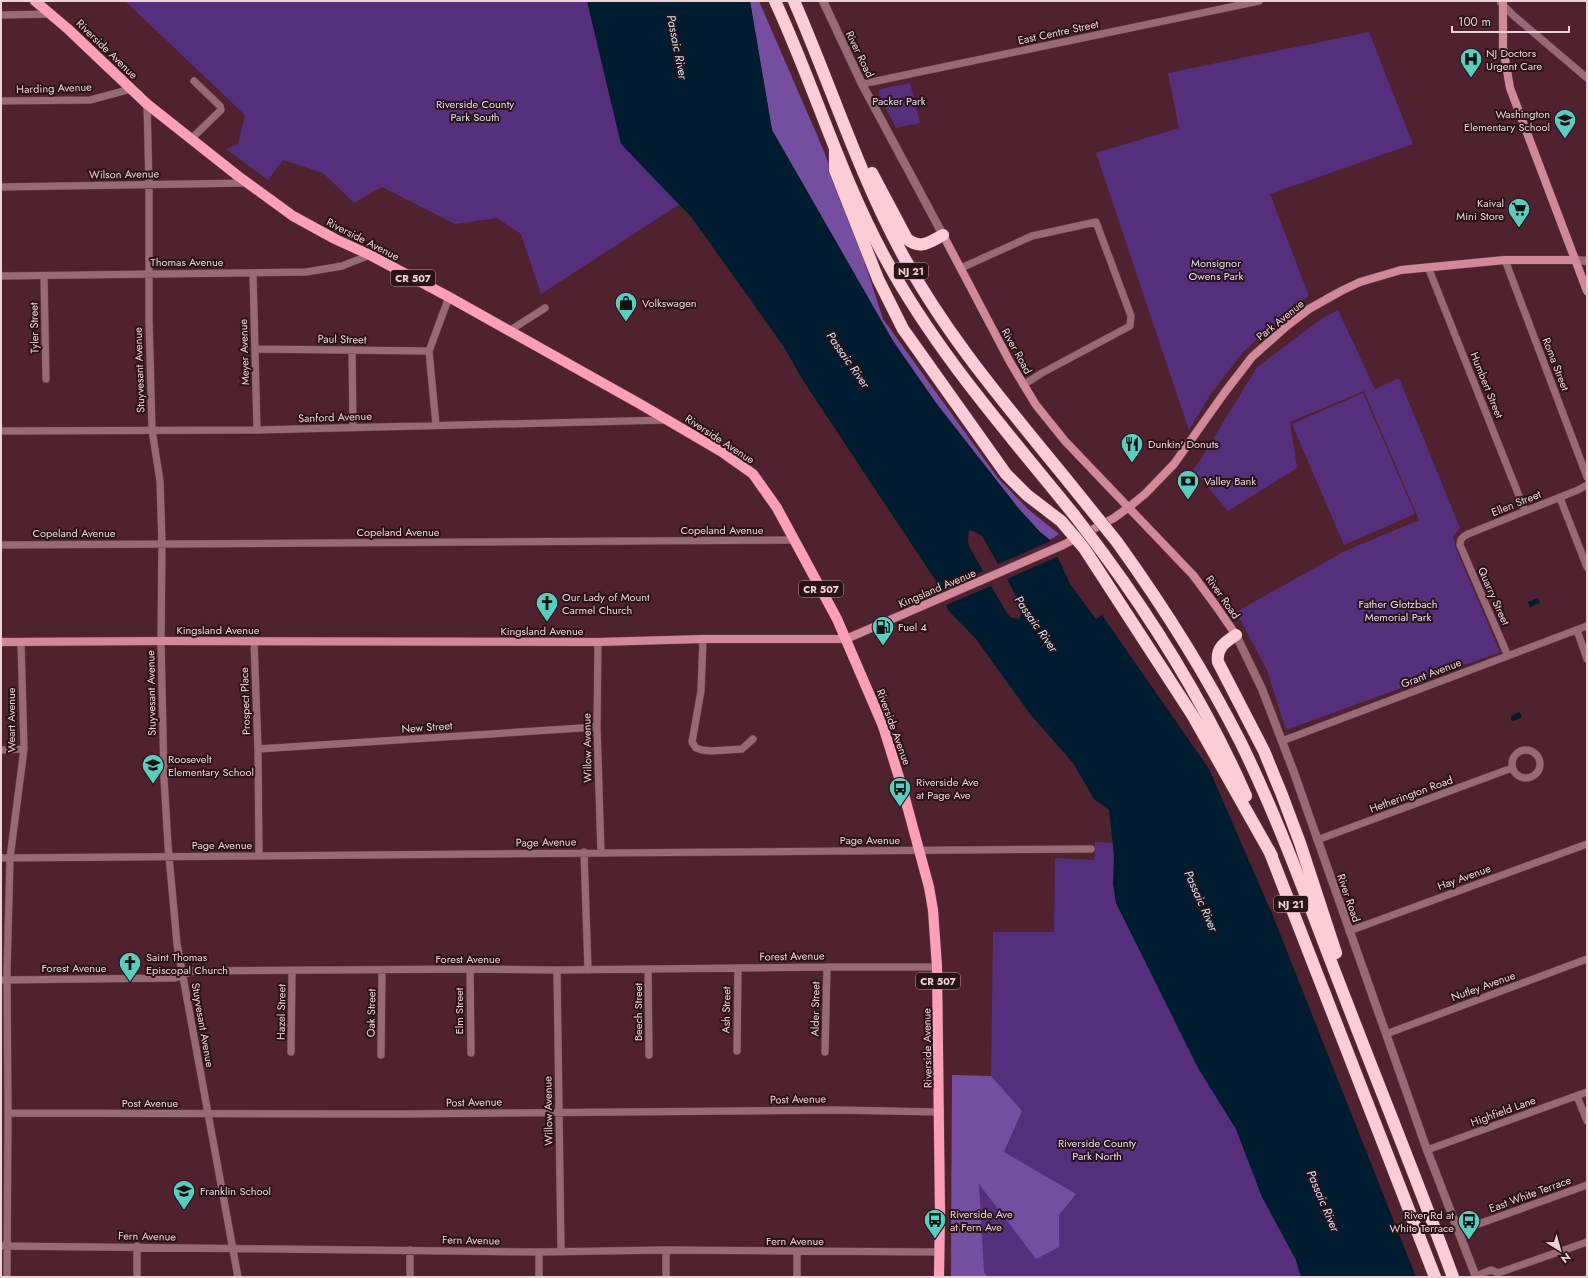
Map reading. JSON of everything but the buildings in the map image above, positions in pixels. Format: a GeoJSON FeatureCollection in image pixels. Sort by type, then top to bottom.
{"type":"FeatureCollection","features":[{"type":"Feature","properties":{"kind":"highway","name":"NJ 21"},"geometry":{"type":"LineString","coordinates":[[775,1],[835,148],[871,231],[884,257],[913,306],[963,377],[1103,553],[1155,627],[1195,694],[1238,778],[1272,856],[1435,1277]]}},
{"type":"Feature","properties":{"kind":"highway","name":"NJ 21"},"geometry":{"type":"LineString","coordinates":[[794,1],[875,199],[913,274],[943,321],[968,355],[1117,542],[1181,636],[1214,692],[1241,744],[1282,836],[1453,1277]]}},
{"type":"Feature","properties":{"kind":"highway"},"geometry":{"type":"LineString","coordinates":[[816,54],[876,181],[907,239],[912,244],[924,245],[943,235]]}},
{"type":"Feature","properties":{"kind":"highway"},"geometry":{"type":"LineString","coordinates":[[835,148],[835,170],[878,279],[903,329],[1006,474],[1027,495],[1061,521],[1076,538],[1193,716],[1272,856]]}},
{"type":"Feature","properties":{"kind":"highway"},"geometry":{"type":"LineString","coordinates":[[1236,636],[1227,641],[1218,650],[1218,662],[1264,751],[1284,801],[1302,849],[1334,947],[1359,1035]]}},
{"type":"Feature","properties":{"kind":"main road","name":"Riverside Avenue"},"geometry":{"type":"LineString","coordinates":[[35,1],[51,14],[147,104],[248,183],[294,216],[335,239],[370,255],[449,297],[669,420],[737,462],[753,474],[777,508],[837,619],[883,726],[920,851],[934,910],[938,967],[940,1112],[939,1277]]}},
{"type":"Feature","properties":{"kind":"main road"},"geometry":{"type":"LineString","coordinates":[[1502,2],[1502,47],[1510,88],[1587,291]]}},
{"type":"Feature","properties":{"kind":"main road","name":"River Road"},"geometry":{"type":"LineString","coordinates":[[943,235],[1023,384],[1056,429],[1193,575],[1236,636]]}},
{"type":"Feature","properties":{"kind":"main road","name":"Park Avenue"},"geometry":{"type":"LineString","coordinates":[[1063,545],[1114,518],[1145,494],[1174,464],[1225,392],[1252,357],[1288,325],[1324,300],[1360,282],[1402,270],[1505,260],[1575,260]]}},
{"type":"Feature","properties":{"kind":"main road","name":"Kingsland Avenue"},"geometry":{"type":"LineString","coordinates":[[1,642],[598,642],[703,638],[846,639],[1063,545]]}},
{"type":"Feature","properties":{"kind":"street","name":"River Road"},"geometry":{"type":"LineString","coordinates":[[823,1],[862,84],[943,235]]}},
{"type":"Feature","properties":{"kind":"street","name":"East Centre Street"},"geometry":{"type":"LineString","coordinates":[[862,84],[1259,1]]}},
{"type":"Feature","properties":{"kind":"street"},"geometry":{"type":"LineString","coordinates":[[1502,2],[1514,16],[1587,78]]}},
{"type":"Feature","properties":{"kind":"street"},"geometry":{"type":"LineString","coordinates":[[1,15],[51,14]]}},
{"type":"Feature","properties":{"kind":"street"},"geometry":{"type":"LineString","coordinates":[[191,139],[221,110],[220,106],[194,81]]}},
{"type":"Feature","properties":{"kind":"street","name":"Harding Avenue"},"geometry":{"type":"LineString","coordinates":[[1,101],[90,100],[130,89]]}},
{"type":"Feature","properties":{"kind":"street","name":"Stuyvesant Avenue"},"geometry":{"type":"LineString","coordinates":[[147,104],[150,274],[149,319],[152,430],[160,481],[164,778],[169,856],[178,944],[183,976],[238,1277]]}},
{"type":"Feature","properties":{"kind":"street","name":"Wilson Avenue"},"geometry":{"type":"LineString","coordinates":[[1,186],[248,183]]}},
{"type":"Feature","properties":{"kind":"street"},"geometry":{"type":"LineString","coordinates":[[961,268],[1032,236],[1096,222],[1131,316],[1130,326],[1023,384]]}},
{"type":"Feature","properties":{"kind":"street","name":"Thomas Avenue"},"geometry":{"type":"LineString","coordinates":[[1,276],[306,272],[342,266],[370,255]]}},
{"type":"Feature","properties":{"kind":"street","name":"Roma Street"},"geometry":{"type":"LineString","coordinates":[[1505,260],[1587,477]]}},
{"type":"Feature","properties":{"kind":"street","name":"Park Avenue"},"geometry":{"type":"LineString","coordinates":[[1575,260],[1587,261]]}},
{"type":"Feature","properties":{"kind":"street","name":"Humbert Street"},"geometry":{"type":"LineString","coordinates":[[1428,268],[1525,511]]}},
{"type":"Feature","properties":{"kind":"street","name":"Meyer Avenue"},"geometry":{"type":"LineString","coordinates":[[253,273],[257,430]]}},
{"type":"Feature","properties":{"kind":"street","name":"Tyler Street"},"geometry":{"type":"LineString","coordinates":[[44,276],[46,379]]}},
{"type":"Feature","properties":{"kind":"street"},"geometry":{"type":"LineString","coordinates":[[436,425],[429,350],[449,297]]}},
{"type":"Feature","properties":{"kind":"street"},"geometry":{"type":"LineString","coordinates":[[509,331],[545,308]]}},
{"type":"Feature","properties":{"kind":"street","name":"Paul Street"},"geometry":{"type":"LineString","coordinates":[[255,349],[429,350]]}},
{"type":"Feature","properties":{"kind":"street"},"geometry":{"type":"LineString","coordinates":[[352,350],[353,427]]}},
{"type":"Feature","properties":{"kind":"street","name":"Sanford Avenue"},"geometry":{"type":"LineString","coordinates":[[1,431],[257,430],[669,420]]}},
{"type":"Feature","properties":{"kind":"street","name":"Ellen Street"},"geometry":{"type":"LineString","coordinates":[[1460,546],[1460,541],[1468,534],[1560,498],[1587,485]]}},
{"type":"Feature","properties":{"kind":"street"},"geometry":{"type":"LineString","coordinates":[[1560,498],[1587,566]]}},
{"type":"Feature","properties":{"kind":"street","name":"Copeland Avenue"},"geometry":{"type":"LineString","coordinates":[[1,545],[794,540]]}},
{"type":"Feature","properties":{"kind":"street","name":"Quarry Street"},"geometry":{"type":"LineString","coordinates":[[1460,546],[1508,656]]}},
{"type":"Feature","properties":{"kind":"street","name":"Grant Avenue"},"geometry":{"type":"LineString","coordinates":[[1282,741],[1587,626]]}},
{"type":"Feature","properties":{"kind":"street"},"geometry":{"type":"LineString","coordinates":[[1577,630],[1587,659]]}},
{"type":"Feature","properties":{"kind":"street","name":"River Road"},"geometry":{"type":"LineString","coordinates":[[1236,636],[1259,682],[1282,741],[1427,1150],[1476,1276]]}},
{"type":"Feature","properties":{"kind":"street"},"geometry":{"type":"LineString","coordinates":[[703,638],[701,691],[692,742],[696,748],[702,750],[742,750],[753,740]]}},
{"type":"Feature","properties":{"kind":"street","name":"Weart Avenue"},"geometry":{"type":"LineString","coordinates":[[7,1277],[4,1246],[8,1113],[4,980],[10,858],[24,749],[21,642]]}},
{"type":"Feature","properties":{"kind":"street","name":"Prospect Place"},"geometry":{"type":"LineString","coordinates":[[254,642],[258,749],[259,856]]}},
{"type":"Feature","properties":{"kind":"street","name":"Willow Avenue"},"geometry":{"type":"LineString","coordinates":[[598,642],[597,727],[601,853]]}},
{"type":"Feature","properties":{"kind":"street","name":"New Street"},"geometry":{"type":"LineString","coordinates":[[258,749],[597,727]]}},
{"type":"Feature","properties":{"kind":"street"},"geometry":{"type":"LineString","coordinates":[[1,750],[24,749]]}},
{"type":"Feature","properties":{"kind":"street"},"geometry":{"type":"LineString","coordinates":[[1523,750],[1533,751],[1539,758],[1539,768],[1533,776],[1528,778],[1522,777],[1514,772],[1512,768],[1512,760],[1515,754],[1523,750]]}},
{"type":"Feature","properties":{"kind":"street","name":"Hetherington Road"},"geometry":{"type":"LineString","coordinates":[[1317,840],[1512,768]]}},
{"type":"Feature","properties":{"kind":"street","name":"Hay Avenue"},"geometry":{"type":"LineString","coordinates":[[1349,931],[1587,844]]}},
{"type":"Feature","properties":{"kind":"street","name":"Page Avenue"},"geometry":{"type":"LineString","coordinates":[[1,858],[1091,849]]}},
{"type":"Feature","properties":{"kind":"street"},"geometry":{"type":"LineString","coordinates":[[584,852],[588,970]]}},
{"type":"Feature","properties":{"kind":"street","name":"Nutley Avenue"},"geometry":{"type":"LineString","coordinates":[[1386,1034],[1587,959]]}},
{"type":"Feature","properties":{"kind":"street","name":"Alder Street"},"geometry":{"type":"LineString","coordinates":[[825,1052],[827,967]]}},
{"type":"Feature","properties":{"kind":"street","name":"Forest Avenue"},"geometry":{"type":"LineString","coordinates":[[4,980],[175,978],[193,971],[938,967]]}},
{"type":"Feature","properties":{"kind":"street","name":"Ash Street"},"geometry":{"type":"LineString","coordinates":[[737,1052],[738,968]]}},
{"type":"Feature","properties":{"kind":"street","name":"Elm Street"},"geometry":{"type":"LineString","coordinates":[[470,969],[470,1053]]}},
{"type":"Feature","properties":{"kind":"street","name":"Beech Street"},"geometry":{"type":"LineString","coordinates":[[648,969],[649,1055]]}},
{"type":"Feature","properties":{"kind":"street","name":"Willow Avenue"},"geometry":{"type":"LineString","coordinates":[[557,970],[561,1251]]}},
{"type":"Feature","properties":{"kind":"street","name":"Hazel Street"},"geometry":{"type":"LineString","coordinates":[[291,1052],[292,971]]}},
{"type":"Feature","properties":{"kind":"street","name":"Oak Street"},"geometry":{"type":"LineString","coordinates":[[381,1055],[382,971]]}},
{"type":"Feature","properties":{"kind":"street","name":"Highfield Lane"},"geometry":{"type":"LineString","coordinates":[[1427,1150],[1587,1092]]}},
{"type":"Feature","properties":{"kind":"street"},"geometry":{"type":"LineString","coordinates":[[1577,1096],[1587,1121]]}},
{"type":"Feature","properties":{"kind":"street","name":"Post Avenue"},"geometry":{"type":"LineString","coordinates":[[8,1113],[207,1114],[836,1110],[940,1112]]}},
{"type":"Feature","properties":{"kind":"street","name":"East White Terrace"},"geometry":{"type":"LineString","coordinates":[[1459,1231],[1587,1185]]}},
{"type":"Feature","properties":{"kind":"street"},"geometry":{"type":"LineString","coordinates":[[1476,1276],[1491,1270],[1497,1275],[1587,1242]]}},
{"type":"Feature","properties":{"kind":"street","name":"Fern Avenue"},"geometry":{"type":"LineString","coordinates":[[4,1246],[137,1246],[539,1252],[666,1250],[940,1252]]}},
{"type":"Feature","properties":{"kind":"street"},"geometry":{"type":"LineString","coordinates":[[137,1246],[137,1277]]}},
{"type":"Feature","properties":{"kind":"street"},"geometry":{"type":"LineString","coordinates":[[410,1250],[410,1277]]}},
{"type":"Feature","properties":{"kind":"street"},"geometry":{"type":"LineString","coordinates":[[666,1250],[666,1277]]}},
{"type":"Feature","properties":{"kind":"street"},"geometry":{"type":"LineString","coordinates":[[539,1252],[539,1277]]}},
{"type":"Feature","properties":{"kind":"street"},"geometry":{"type":"LineString","coordinates":[[797,1252],[797,1277]]}},
{"type":"Feature","properties":{"kind":"green space","name":"Riverside County Park South"},"geometry":{"type":"Polygon","coordinates":[[[125,1],[587,1],[621,144],[680,204],[541,294],[521,234],[497,218],[455,224],[382,187],[354,203],[323,173],[283,160],[268,180],[226,149],[238,144],[245,115],[125,1]]]}},
{"type":"Feature","properties":{"kind":"green space","name":"Monsignor Owens Park"},"geometry":{"type":"Polygon","coordinates":[[[1369,32],[1413,144],[1270,194],[1309,296],[1293,307],[1243,352],[1210,395],[1189,430],[1096,153],[1179,128],[1168,73],[1369,32]]]}},
{"type":"Feature","properties":{"kind":"green space","name":"Packer Park"},"geometry":{"type":"Polygon","coordinates":[[[910,83],[920,123],[896,128],[879,95],[879,90],[910,83]]]}},
{"type":"Feature","properties":{"kind":"green space","name":"Father Glotzbach Memorial Park"},"geometry":{"type":"Polygon","coordinates":[[[1338,310],[1375,389],[1399,378],[1460,528],[1453,537],[1456,549],[1500,652],[1286,730],[1267,670],[1236,612],[1345,551],[1419,520],[1364,391],[1290,422],[1297,468],[1228,511],[1193,469],[1199,462],[1257,367],[1321,319],[1338,310]]]}},
{"type":"Feature","properties":{"kind":"green space"},"geometry":{"type":"Polygon","coordinates":[[[1363,393],[1415,514],[1344,545],[1292,424],[1363,393]]]}},
{"type":"Feature","properties":{"kind":"green space","name":"Riverside County Park North"},"geometry":{"type":"Polygon","coordinates":[[[1095,842],[1113,843],[1114,855],[1198,1068],[1236,1129],[1262,1197],[1296,1260],[1301,1277],[951,1277],[952,1075],[991,1076],[993,932],[1054,932],[1055,858],[1094,860],[1095,842]]]}},
{"type":"Feature","properties":{"kind":"shaded area"},"geometry":{"type":"Polygon","coordinates":[[[750,1],[759,1],[823,149],[856,236],[883,319],[998,478],[1029,510],[1059,534],[1050,540],[1040,532],[1019,509],[936,403],[893,341],[772,130],[750,1]]]}},
{"type":"Feature","properties":{"kind":"shaded area"},"geometry":{"type":"Polygon","coordinates":[[[952,1075],[991,1076],[1022,1111],[1004,1152],[1076,1194],[1059,1215],[1059,1247],[1036,1259],[979,1184],[984,1272],[988,1277],[951,1277],[952,1075]]]}},
{"type":"Feature","properties":{"kind":"water","name":"Passaic River"},"geometry":{"type":"Polygon","coordinates":[[[587,1],[750,1],[772,130],[893,341],[936,403],[1019,509],[1040,532],[1050,540],[1070,584],[1096,619],[1102,615],[1209,769],[1273,916],[1416,1277],[1301,1277],[1296,1260],[1262,1197],[1236,1129],[1198,1068],[1116,903],[1113,884],[1114,855],[1109,810],[1094,799],[1073,763],[1030,714],[976,639],[948,610],[936,581],[802,379],[784,347],[692,218],[621,144],[587,1]]]}},
{"type":"Feature","properties":{"kind":"water"},"geometry":{"type":"Polygon","coordinates":[[[1538,598],[1540,603],[1530,607],[1528,602],[1538,598]]]}},
{"type":"Feature","properties":{"kind":"water"},"geometry":{"type":"Polygon","coordinates":[[[1519,712],[1522,716],[1521,718],[1513,721],[1511,720],[1511,716],[1519,712]]]}},
{"type":"Feature","properties":{"kind":"pier"},"geometry":{"type":"Polygon","coordinates":[[[969,530],[982,536],[998,564],[1053,540],[1059,556],[1007,579],[1021,606],[1022,611],[1019,619],[1010,617],[991,586],[944,606],[938,590],[983,571],[969,546],[969,530]]]}},
{"type":"Feature","properties":{"kind":"place","name":"NJ Doctors Urgent Care"},"geometry":{"type":"Point","coordinates":[1471,78]}},
{"type":"Feature","properties":{"kind":"place","name":"Washington Elementary School"},"geometry":{"type":"Point","coordinates":[1565,140]}},
{"type":"Feature","properties":{"kind":"place","name":"Kaival Mini Store"},"geometry":{"type":"Point","coordinates":[1519,228]}},
{"type":"Feature","properties":{"kind":"place","name":"Volkswagen"},"geometry":{"type":"Point","coordinates":[626,322]}},
{"type":"Feature","properties":{"kind":"place","name":"Dunkin' Donuts"},"geometry":{"type":"Point","coordinates":[1132,464]}},
{"type":"Feature","properties":{"kind":"place","name":"Valley Bank"},"geometry":{"type":"Point","coordinates":[1188,500]}},
{"type":"Feature","properties":{"kind":"place","name":"Our Lady of Mount Carmel Church"},"geometry":{"type":"Point","coordinates":[547,622]}},
{"type":"Feature","properties":{"kind":"place","name":"Fuel 4"},"geometry":{"type":"Point","coordinates":[883,646]}},
{"type":"Feature","properties":{"kind":"place","name":"Roosevelt Elementary School"},"geometry":{"type":"Point","coordinates":[153,784]}},
{"type":"Feature","properties":{"kind":"place","name":"Riverside Ave at Page Ave"},"geometry":{"type":"Point","coordinates":[900,808]}},
{"type":"Feature","properties":{"kind":"place","name":"Saint Thomas Episcopal Church"},"geometry":{"type":"Point","coordinates":[130,982]}},
{"type":"Feature","properties":{"kind":"place","name":"Franklin School"},"geometry":{"type":"Point","coordinates":[184,1210]}},
{"type":"Feature","properties":{"kind":"place","name":"Riverside Ave at Fern Ave"},"geometry":{"type":"Point","coordinates":[935,1240]}},
{"type":"Feature","properties":{"kind":"place","name":"River Rd at White Terrace"},"geometry":{"type":"Point","coordinates":[1469,1240]}}]}
